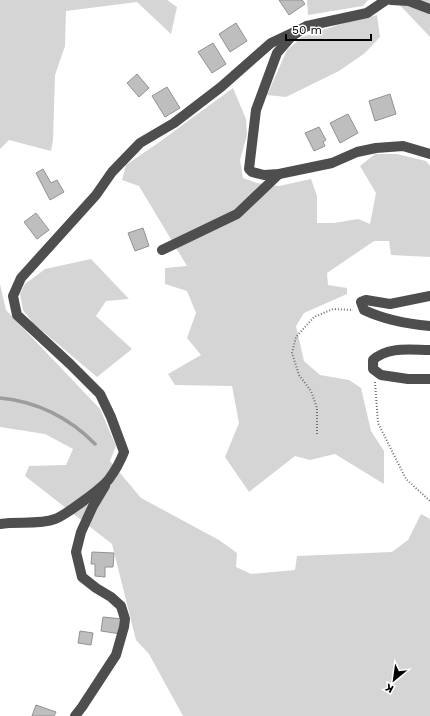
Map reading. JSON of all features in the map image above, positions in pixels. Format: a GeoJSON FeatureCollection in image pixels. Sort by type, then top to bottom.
{"type":"FeatureCollection","features":[{"type":"Feature","properties":{"kind":"street"},"geometry":{"type":"LineString","coordinates":[[75,716],[116,655],[124,627],[121,606],[111,597],[82,577],[76,552],[81,532],[93,506],[119,465],[124,452],[111,417],[100,394],[18,315],[12,296],[21,278],[96,195],[112,172],[140,143],[174,123],[221,87],[271,43],[307,26],[367,13],[386,0]]}},
{"type":"Feature","properties":{"kind":"street"},"geometry":{"type":"LineString","coordinates":[[390,0],[409,1],[430,9]]}},
{"type":"Feature","properties":{"kind":"street"},"geometry":{"type":"LineString","coordinates":[[307,26],[291,37],[277,54],[256,110],[249,169],[252,172],[264,175],[279,174],[332,163],[358,152],[376,148],[403,146],[430,154]]}},
{"type":"Feature","properties":{"kind":"street"},"geometry":{"type":"LineString","coordinates":[[162,250],[237,214],[279,174]]}},
{"type":"Feature","properties":{"kind":"street"},"geometry":{"type":"LineString","coordinates":[[430,296],[390,304],[366,300],[361,302],[364,310],[376,316],[400,322],[430,326]]}},
{"type":"Feature","properties":{"kind":"street"},"geometry":{"type":"LineString","coordinates":[[430,350],[387,351],[377,356],[373,360],[373,369],[381,375],[408,379],[430,379]]}},
{"type":"Feature","properties":{"kind":"street"},"geometry":{"type":"LineString","coordinates":[[0,524],[8,522],[33,522],[55,519],[77,506],[108,481]]}},
{"type":"Feature","properties":{"kind":"path"},"geometry":{"type":"LineString","coordinates":[[317,434],[318,408],[311,391],[299,375],[292,353],[296,337],[314,318],[333,309],[364,310]]}},
{"type":"Feature","properties":{"kind":"path"},"geometry":{"type":"LineString","coordinates":[[373,369],[378,423],[406,479],[430,501]]}},
{"type":"Feature","properties":{"kind":"shaded area"},"geometry":{"type":"Polygon","coordinates":[[[0,0],[167,0],[177,7],[171,34],[137,2],[66,11],[65,46],[55,75],[53,140],[51,151],[9,140],[0,149],[0,0]]]}},
{"type":"Feature","properties":{"kind":"shaded area"},"geometry":{"type":"Polygon","coordinates":[[[307,0],[368,0],[363,6],[308,15],[307,0]]]}},
{"type":"Feature","properties":{"kind":"shaded area"},"geometry":{"type":"Polygon","coordinates":[[[395,0],[430,0],[430,37],[395,0]]]}},
{"type":"Feature","properties":{"kind":"shaded area"},"geometry":{"type":"Polygon","coordinates":[[[377,15],[380,37],[365,53],[339,71],[286,97],[267,95],[287,50],[302,37],[350,21],[377,15]]]}},
{"type":"Feature","properties":{"kind":"shaded area"},"geometry":{"type":"Polygon","coordinates":[[[233,88],[246,119],[247,135],[240,160],[243,178],[257,183],[279,186],[311,179],[317,196],[317,223],[334,223],[358,219],[370,224],[376,193],[360,166],[375,154],[397,154],[426,161],[430,166],[430,257],[391,255],[389,241],[374,241],[327,273],[328,285],[347,288],[347,294],[304,313],[296,326],[304,361],[320,375],[349,380],[361,388],[371,431],[384,451],[384,484],[335,454],[310,460],[295,456],[249,492],[225,457],[239,423],[232,386],[175,385],[168,374],[201,355],[187,338],[196,313],[187,291],[165,284],[165,268],[187,266],[139,186],[122,180],[126,165],[233,88]]]}},
{"type":"Feature","properties":{"kind":"shaded area"},"geometry":{"type":"Polygon","coordinates":[[[91,259],[129,299],[106,301],[96,316],[132,349],[97,377],[33,323],[23,310],[20,294],[25,284],[45,269],[91,259]]]}},
{"type":"Feature","properties":{"kind":"shaded area"},"geometry":{"type":"Polygon","coordinates":[[[0,284],[6,310],[100,409],[116,446],[110,461],[141,498],[219,540],[237,553],[236,567],[251,574],[295,570],[297,556],[392,552],[408,540],[421,514],[430,519],[430,716],[183,716],[149,654],[136,640],[112,544],[25,476],[29,466],[66,465],[73,449],[45,434],[0,427],[0,284]]]}},
{"type":"Feature","properties":{"kind":"building"},"geometry":{"type":"Polygon","coordinates":[[[279,0],[302,0],[305,4],[289,15],[279,0]]]}},
{"type":"Feature","properties":{"kind":"building"},"geometry":{"type":"Polygon","coordinates":[[[236,23],[247,41],[230,52],[219,34],[236,23]]]}},
{"type":"Feature","properties":{"kind":"building"},"geometry":{"type":"Polygon","coordinates":[[[213,43],[226,64],[212,73],[198,52],[213,43]]]}},
{"type":"Feature","properties":{"kind":"building"},"geometry":{"type":"Polygon","coordinates":[[[137,74],[149,88],[139,97],[127,83],[137,74]]]}},
{"type":"Feature","properties":{"kind":"building"},"geometry":{"type":"Polygon","coordinates":[[[167,87],[180,108],[165,117],[152,96],[167,87]]]}},
{"type":"Feature","properties":{"kind":"building"},"geometry":{"type":"Polygon","coordinates":[[[390,94],[396,114],[375,121],[369,101],[390,94]]]}},
{"type":"Feature","properties":{"kind":"building"},"geometry":{"type":"Polygon","coordinates":[[[348,114],[358,133],[340,143],[330,123],[348,114]]]}},
{"type":"Feature","properties":{"kind":"building"},"geometry":{"type":"Polygon","coordinates":[[[319,127],[326,140],[323,142],[325,146],[314,151],[305,133],[319,127]]]}},
{"type":"Feature","properties":{"kind":"building"},"geometry":{"type":"Polygon","coordinates":[[[43,169],[51,183],[57,180],[64,192],[50,200],[36,173],[43,169]]]}},
{"type":"Feature","properties":{"kind":"building"},"geometry":{"type":"Polygon","coordinates":[[[36,213],[49,230],[37,239],[24,222],[36,213]]]}},
{"type":"Feature","properties":{"kind":"building"},"geometry":{"type":"Polygon","coordinates":[[[143,228],[149,246],[135,251],[128,233],[143,228]]]}},
{"type":"Feature","properties":{"kind":"building"},"geometry":{"type":"Polygon","coordinates":[[[92,552],[114,553],[113,567],[105,567],[105,577],[95,576],[95,564],[91,564],[92,552]]]}},
{"type":"Feature","properties":{"kind":"building"},"geometry":{"type":"Polygon","coordinates":[[[103,617],[123,619],[121,634],[101,631],[103,617]]]}},
{"type":"Feature","properties":{"kind":"building"},"geometry":{"type":"Polygon","coordinates":[[[80,631],[93,633],[91,645],[78,643],[80,631]]]}},
{"type":"Feature","properties":{"kind":"building"},"geometry":{"type":"Polygon","coordinates":[[[36,705],[56,712],[54,716],[32,716],[36,705]]]}},
{"type":"Feature","properties":{"kind":"waterway"},"geometry":{"type":"LineString","coordinates":[[0,398],[27,403],[52,412],[75,426],[95,444]]}}]}
